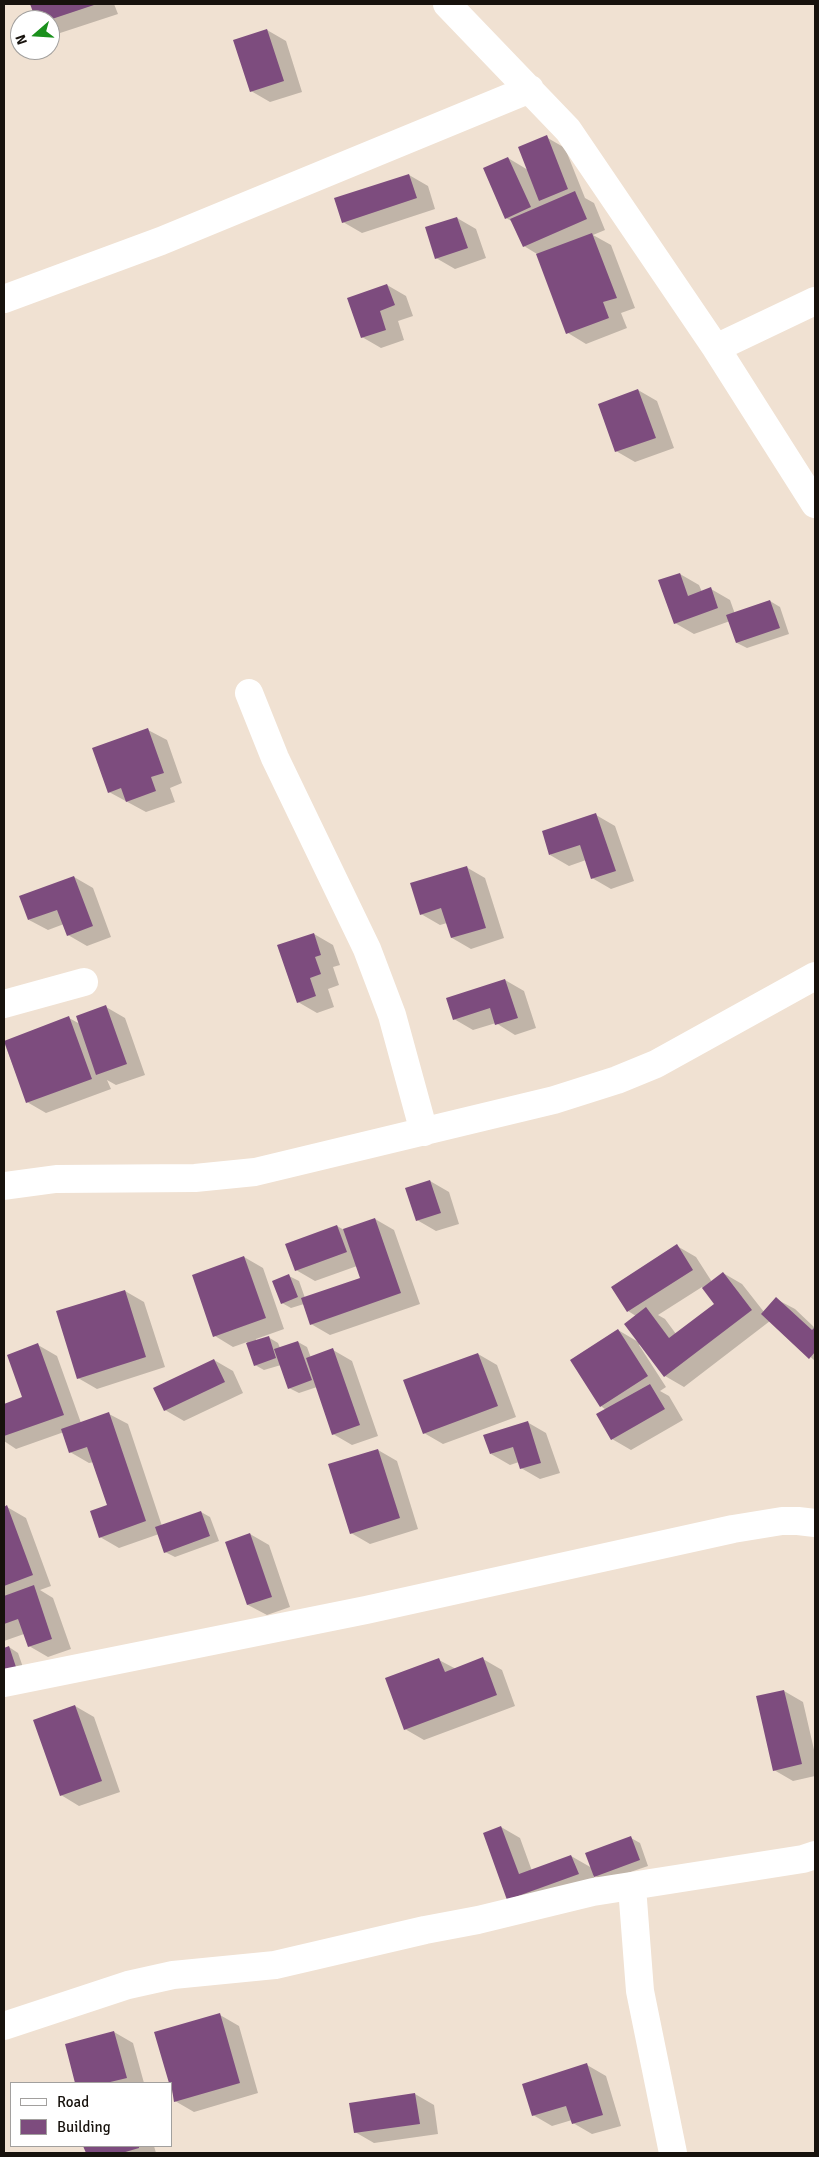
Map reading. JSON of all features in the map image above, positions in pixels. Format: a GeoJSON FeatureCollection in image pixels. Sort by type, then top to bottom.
{"type":"FeatureCollection","features":[{"type":"Feature","properties":{"kind":"street"},"geometry":{"type":"LineString","coordinates":[[447,4],[530,88],[568,130],[716,348],[815,504]]}},
{"type":"Feature","properties":{"kind":"street"},"geometry":{"type":"LineString","coordinates":[[4,299],[161,241],[530,88]]}},
{"type":"Feature","properties":{"kind":"street"},"geometry":{"type":"LineString","coordinates":[[716,348],[815,301]]}},
{"type":"Feature","properties":{"kind":"street"},"geometry":{"type":"LineString","coordinates":[[249,693],[275,758],[367,949],[392,1015],[424,1132]]}},
{"type":"Feature","properties":{"kind":"street"},"geometry":{"type":"LineString","coordinates":[[4,1186],[56,1179],[196,1178],[254,1172],[554,1100],[617,1080],[656,1064],[815,976]]}},
{"type":"Feature","properties":{"kind":"street"},"geometry":{"type":"LineString","coordinates":[[4,1004],[84,982]]}},
{"type":"Feature","properties":{"kind":"street"},"geometry":{"type":"LineString","coordinates":[[4,1683],[366,1610],[733,1529],[790,1521],[815,1524]]}},
{"type":"Feature","properties":{"kind":"street"},"geometry":{"type":"LineString","coordinates":[[4,2026],[128,1985],[173,1975],[275,1965],[425,1930],[478,1920],[593,1892],[803,1859],[815,1855]]}},
{"type":"Feature","properties":{"kind":"street"},"geometry":{"type":"LineString","coordinates":[[632,1887],[640,1992],[673,2153]]}},
{"type":"Feature","properties":{"kind":"building"},"geometry":{"type":"Polygon","coordinates":[[[30,4],[97,4],[60,16],[60,10],[32,10],[30,4]]]}},
{"type":"Feature","properties":{"kind":"building"},"geometry":{"type":"Polygon","coordinates":[[[267,29],[284,81],[250,92],[233,40],[267,29]]]}},
{"type":"Feature","properties":{"kind":"building"},"geometry":{"type":"Polygon","coordinates":[[[547,135],[568,189],[539,201],[518,147],[547,135]]]}},
{"type":"Feature","properties":{"kind":"building"},"geometry":{"type":"Polygon","coordinates":[[[508,157],[531,207],[505,219],[483,168],[508,157]]]}},
{"type":"Feature","properties":{"kind":"building"},"geometry":{"type":"Polygon","coordinates":[[[409,174],[417,198],[342,223],[334,198],[409,174]]]}},
{"type":"Feature","properties":{"kind":"building"},"geometry":{"type":"Polygon","coordinates":[[[575,191],[587,219],[523,247],[510,219],[575,191]]]}},
{"type":"Feature","properties":{"kind":"building"},"geometry":{"type":"Polygon","coordinates":[[[457,217],[468,248],[435,259],[425,227],[457,217]]]}},
{"type":"Feature","properties":{"kind":"building"},"geometry":{"type":"Polygon","coordinates":[[[592,233],[617,298],[603,302],[609,318],[566,334],[536,254],[592,233]]]}},
{"type":"Feature","properties":{"kind":"building"},"geometry":{"type":"Polygon","coordinates":[[[387,284],[395,305],[380,311],[386,330],[361,338],[347,298],[387,284]]]}},
{"type":"Feature","properties":{"kind":"building"},"geometry":{"type":"Polygon","coordinates":[[[638,389],[656,438],[615,452],[598,404],[638,389]]]}},
{"type":"Feature","properties":{"kind":"building"},"geometry":{"type":"Polygon","coordinates":[[[680,573],[688,596],[711,587],[718,608],[674,624],[658,580],[680,573]]]}},
{"type":"Feature","properties":{"kind":"building"},"geometry":{"type":"Polygon","coordinates":[[[770,600],[780,628],[736,643],[726,615],[770,600]]]}},
{"type":"Feature","properties":{"kind":"building"},"geometry":{"type":"Polygon","coordinates":[[[148,728],[164,773],[151,777],[156,791],[126,802],[121,788],[108,793],[92,748],[148,728]]]}},
{"type":"Feature","properties":{"kind":"building"},"geometry":{"type":"Polygon","coordinates":[[[596,813],[616,871],[591,879],[580,845],[549,855],[542,831],[596,813]]]}},
{"type":"Feature","properties":{"kind":"building"},"geometry":{"type":"Polygon","coordinates":[[[467,866],[486,928],[451,938],[441,908],[420,915],[410,883],[467,866]]]}},
{"type":"Feature","properties":{"kind":"building"},"geometry":{"type":"Polygon","coordinates":[[[74,876],[93,926],[67,936],[57,910],[28,920],[19,896],[74,876]]]}},
{"type":"Feature","properties":{"kind":"building"},"geometry":{"type":"Polygon","coordinates":[[[314,933],[321,955],[315,957],[321,974],[310,978],[316,996],[297,1003],[277,945],[314,933]]]}},
{"type":"Feature","properties":{"kind":"building"},"geometry":{"type":"Polygon","coordinates":[[[505,979],[518,1018],[495,1025],[490,1008],[453,1020],[446,998],[505,979]]]}},
{"type":"Feature","properties":{"kind":"building"},"geometry":{"type":"Polygon","coordinates":[[[106,1005],[127,1064],[96,1075],[76,1016],[106,1005]]]}},
{"type":"Feature","properties":{"kind":"building"},"geometry":{"type":"Polygon","coordinates":[[[69,1016],[92,1079],[26,1103],[4,1041],[69,1016]]]}},
{"type":"Feature","properties":{"kind":"building"},"geometry":{"type":"Polygon","coordinates":[[[430,1180],[441,1213],[416,1221],[405,1188],[430,1180]]]}},
{"type":"Feature","properties":{"kind":"building"},"geometry":{"type":"Polygon","coordinates":[[[375,1218],[401,1293],[310,1325],[301,1298],[360,1278],[343,1229],[375,1218]]]}},
{"type":"Feature","properties":{"kind":"building"},"geometry":{"type":"Polygon","coordinates":[[[337,1225],[347,1252],[295,1271],[285,1244],[337,1225]]]}},
{"type":"Feature","properties":{"kind":"building"},"geometry":{"type":"Polygon","coordinates":[[[677,1244],[693,1270],[627,1312],[611,1287],[677,1244]]]}},
{"type":"Feature","properties":{"kind":"building"},"geometry":{"type":"Polygon","coordinates":[[[244,1256],[266,1318],[213,1337],[192,1275],[244,1256]]]}},
{"type":"Feature","properties":{"kind":"building"},"geometry":{"type":"Polygon","coordinates":[[[723,1272],[752,1310],[664,1377],[624,1324],[646,1307],[669,1338],[714,1304],[702,1288],[723,1272]]]}},
{"type":"Feature","properties":{"kind":"building"},"geometry":{"type":"Polygon","coordinates":[[[289,1274],[298,1297],[281,1304],[272,1281],[289,1274]]]}},
{"type":"Feature","properties":{"kind":"building"},"geometry":{"type":"Polygon","coordinates":[[[125,1290],[146,1357],[77,1379],[56,1311],[125,1290]]]}},
{"type":"Feature","properties":{"kind":"building"},"geometry":{"type":"Polygon","coordinates":[[[776,1297],[812,1330],[815,1327],[815,1352],[809,1359],[761,1314],[776,1297]]]}},
{"type":"Feature","properties":{"kind":"building"},"geometry":{"type":"Polygon","coordinates":[[[618,1329],[648,1376],[600,1407],[570,1360],[618,1329]]]}},
{"type":"Feature","properties":{"kind":"building"},"geometry":{"type":"Polygon","coordinates":[[[269,1336],[276,1358],[254,1366],[246,1343],[269,1336]]]}},
{"type":"Feature","properties":{"kind":"building"},"geometry":{"type":"Polygon","coordinates":[[[298,1341],[312,1380],[288,1389],[274,1349],[298,1341]]]}},
{"type":"Feature","properties":{"kind":"building"},"geometry":{"type":"Polygon","coordinates":[[[38,1343],[64,1415],[4,1436],[4,1404],[22,1397],[7,1355],[38,1343]]]}},
{"type":"Feature","properties":{"kind":"building"},"geometry":{"type":"Polygon","coordinates":[[[333,1348],[360,1425],[332,1435],[306,1358],[333,1348]]]}},
{"type":"Feature","properties":{"kind":"building"},"geometry":{"type":"Polygon","coordinates":[[[478,1353],[498,1406],[423,1434],[403,1380],[478,1353]]]}},
{"type":"Feature","properties":{"kind":"building"},"geometry":{"type":"Polygon","coordinates":[[[214,1359],[225,1382],[164,1411],[153,1388],[214,1359]]]}},
{"type":"Feature","properties":{"kind":"building"},"geometry":{"type":"Polygon","coordinates":[[[650,1384],[665,1409],[611,1440],[596,1414],[650,1384]]]}},
{"type":"Feature","properties":{"kind":"building"},"geometry":{"type":"Polygon","coordinates":[[[109,1412],[146,1521],[99,1538],[90,1511],[107,1505],[87,1447],[69,1453],[61,1429],[109,1412]]]}},
{"type":"Feature","properties":{"kind":"building"},"geometry":{"type":"Polygon","coordinates":[[[528,1421],[541,1463],[520,1469],[513,1447],[490,1454],[483,1435],[528,1421]]]}},
{"type":"Feature","properties":{"kind":"building"},"geometry":{"type":"Polygon","coordinates":[[[378,1449],[400,1518],[350,1534],[328,1464],[378,1449]]]}},
{"type":"Feature","properties":{"kind":"building"},"geometry":{"type":"Polygon","coordinates":[[[7,1505],[33,1575],[4,1586],[4,1507],[7,1505]]]}},
{"type":"Feature","properties":{"kind":"building"},"geometry":{"type":"Polygon","coordinates":[[[201,1511],[210,1536],[164,1553],[155,1527],[201,1511]]]}},
{"type":"Feature","properties":{"kind":"building"},"geometry":{"type":"Polygon","coordinates":[[[250,1533],[272,1597],[247,1605],[225,1542],[250,1533]]]}},
{"type":"Feature","properties":{"kind":"building"},"geometry":{"type":"Polygon","coordinates":[[[34,1585],[52,1639],[28,1647],[18,1619],[4,1624],[4,1596],[34,1585]]]}},
{"type":"Feature","properties":{"kind":"building"},"geometry":{"type":"Polygon","coordinates":[[[9,1646],[16,1667],[4,1671],[4,1648],[9,1646]]]}},
{"type":"Feature","properties":{"kind":"building"},"geometry":{"type":"Polygon","coordinates":[[[483,1657],[497,1695],[404,1730],[385,1678],[439,1658],[445,1672],[483,1657]]]}},
{"type":"Feature","properties":{"kind":"building"},"geometry":{"type":"Polygon","coordinates":[[[784,1690],[802,1764],[773,1771],[756,1696],[784,1690]]]}},
{"type":"Feature","properties":{"kind":"building"},"geometry":{"type":"Polygon","coordinates":[[[75,1705],[102,1781],[60,1796],[33,1720],[75,1705]]]}},
{"type":"Feature","properties":{"kind":"building"},"geometry":{"type":"Polygon","coordinates":[[[501,1826],[519,1874],[571,1855],[579,1874],[507,1900],[483,1833],[501,1826]]]}},
{"type":"Feature","properties":{"kind":"building"},"geometry":{"type":"Polygon","coordinates":[[[631,1836],[640,1860],[594,1877],[585,1853],[631,1836]]]}},
{"type":"Feature","properties":{"kind":"building"},"geometry":{"type":"Polygon","coordinates":[[[220,2013],[240,2083],[174,2102],[172,2082],[169,2082],[154,2032],[220,2013]]]}},
{"type":"Feature","properties":{"kind":"building"},"geometry":{"type":"Polygon","coordinates":[[[114,2031],[127,2078],[110,2082],[75,2082],[65,2044],[114,2031]]]}},
{"type":"Feature","properties":{"kind":"building"},"geometry":{"type":"Polygon","coordinates":[[[587,2063],[603,2115],[572,2124],[566,2106],[532,2116],[522,2084],[587,2063]]]}},
{"type":"Feature","properties":{"kind":"building"},"geometry":{"type":"Polygon","coordinates":[[[415,2093],[420,2124],[354,2133],[349,2103],[415,2093]]]}},
{"type":"Feature","properties":{"kind":"building"},"geometry":{"type":"Polygon","coordinates":[[[83,2147],[139,2147],[122,2153],[86,2153],[83,2147]]]}}]}
